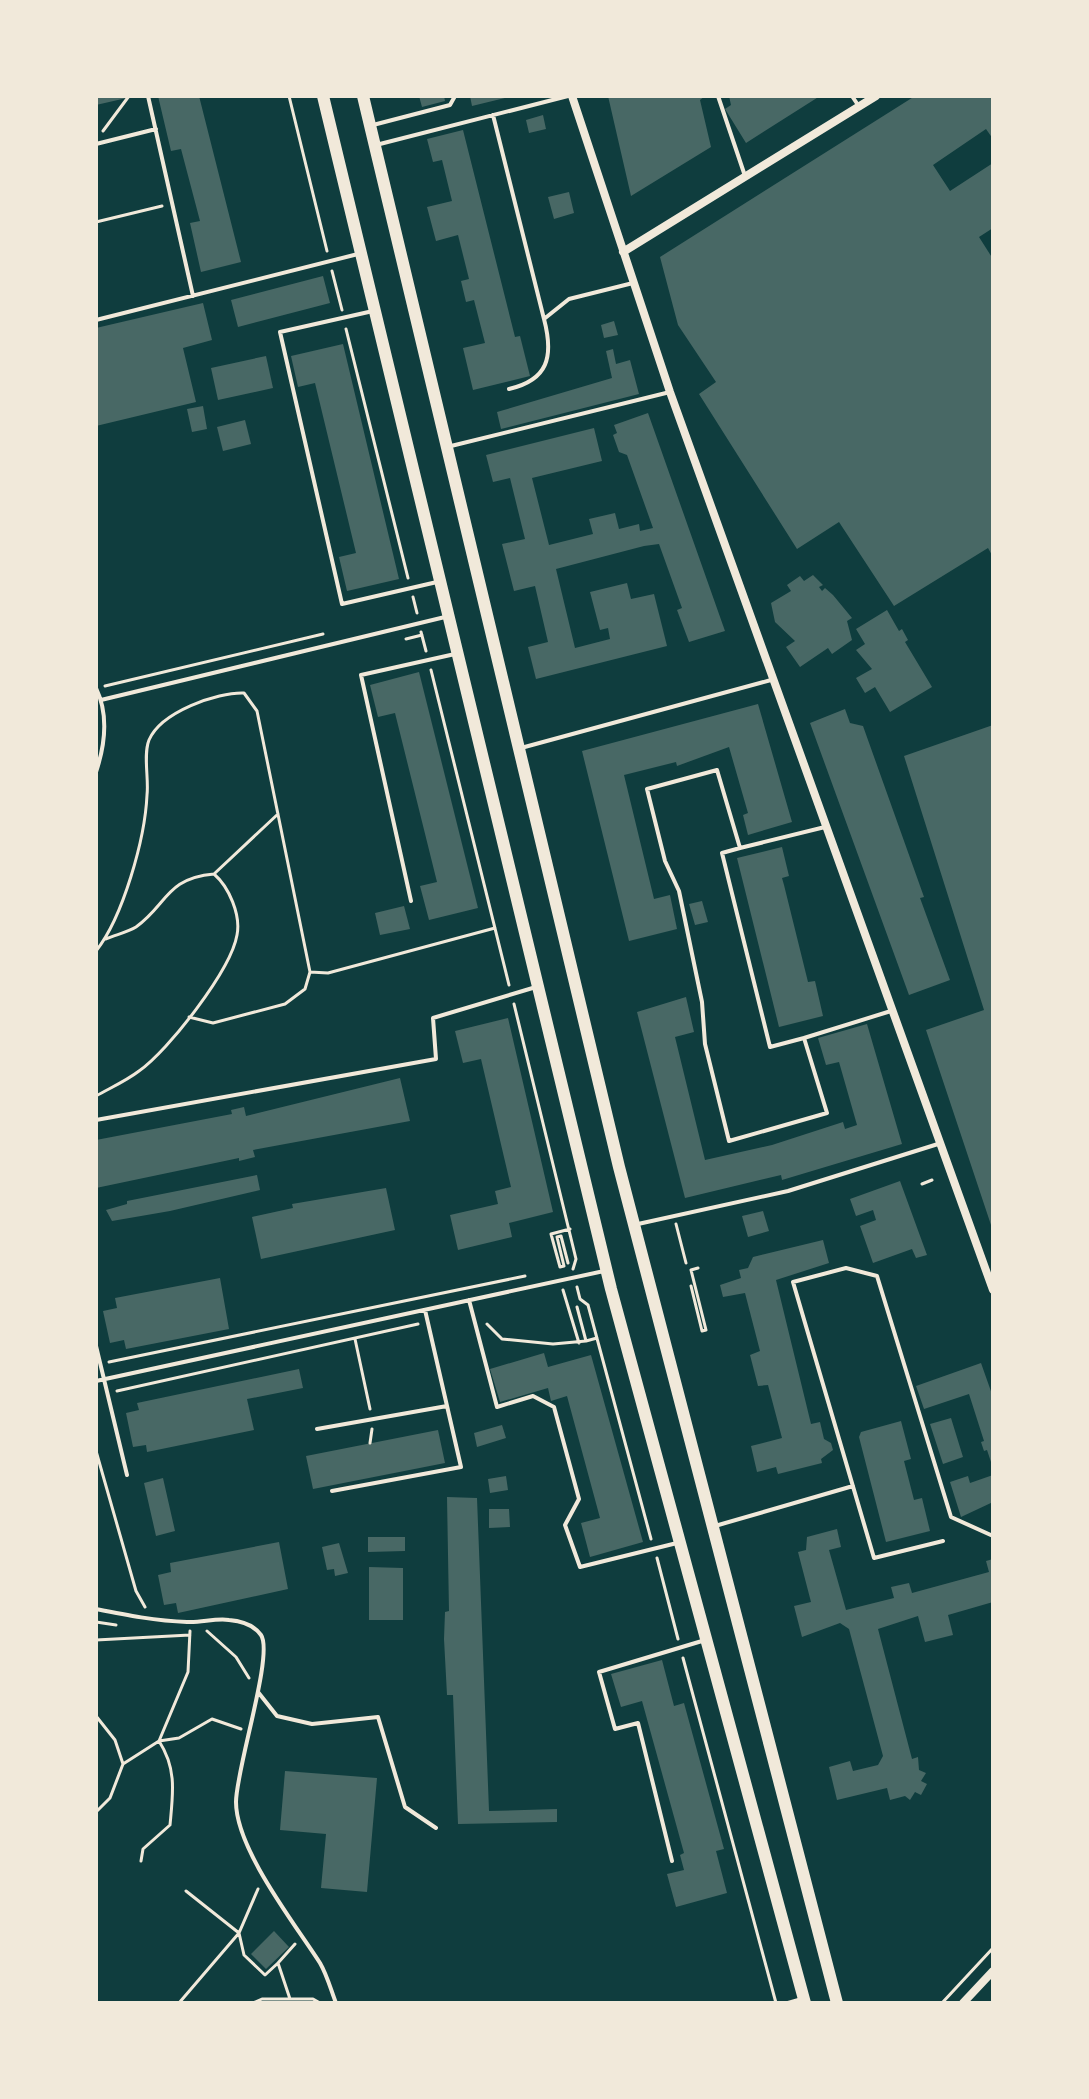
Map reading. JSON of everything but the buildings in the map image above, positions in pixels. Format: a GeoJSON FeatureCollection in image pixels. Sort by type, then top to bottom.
{"type":"FeatureCollection","features":[{"type":"Feature","properties":{"kind":"main road"},"geometry":{"type":"LineString","coordinates":[[323,96],[606,1270],[709,1640],[804,2001]]}},
{"type":"Feature","properties":{"kind":"main road"},"geometry":{"type":"LineString","coordinates":[[363,96],[635,1225],[837,2003]]}},
{"type":"Feature","properties":{"kind":"street"},"geometry":{"type":"LineString","coordinates":[[570,96],[670,392],[993,1290]]}},
{"type":"Feature","properties":{"kind":"street"},"geometry":{"type":"LineString","coordinates":[[623,252],[876,96]]}},
{"type":"Feature","properties":{"kind":"street"},"geometry":{"type":"LineString","coordinates":[[963,2003],[993,1971]]}},
{"type":"Feature","properties":{"kind":"lane"},"geometry":{"type":"LineString","coordinates":[[148,96],[193,296]]}},
{"type":"Feature","properties":{"kind":"lane"},"geometry":{"type":"LineString","coordinates":[[370,126],[450,105],[455,96]]}},
{"type":"Feature","properties":{"kind":"lane"},"geometry":{"type":"LineString","coordinates":[[375,146],[570,96]]}},
{"type":"Feature","properties":{"kind":"lane"},"geometry":{"type":"LineString","coordinates":[[718,96],[746,178]]}},
{"type":"Feature","properties":{"kind":"lane"},"geometry":{"type":"LineString","coordinates":[[852,96],[860,106]]}},
{"type":"Feature","properties":{"kind":"lane"},"geometry":{"type":"LineString","coordinates":[[493,115],[549,336],[542,373],[532,384],[509,389]]}},
{"type":"Feature","properties":{"kind":"lane"},"geometry":{"type":"LineString","coordinates":[[96,142],[156,129]]}},
{"type":"Feature","properties":{"kind":"lane"},"geometry":{"type":"LineString","coordinates":[[96,320],[361,253]]}},
{"type":"Feature","properties":{"kind":"lane"},"geometry":{"type":"LineString","coordinates":[[544,319],[569,299],[633,283]]}},
{"type":"Feature","properties":{"kind":"lane"},"geometry":{"type":"LineString","coordinates":[[375,311],[280,332],[342,604],[440,582]]}},
{"type":"Feature","properties":{"kind":"lane"},"geometry":{"type":"LineString","coordinates":[[344,318],[354,315]]}},
{"type":"Feature","properties":{"kind":"lane"},"geometry":{"type":"LineString","coordinates":[[446,447],[670,392]]}},
{"type":"Feature","properties":{"kind":"lane"},"geometry":{"type":"LineString","coordinates":[[101,700],[449,616]]}},
{"type":"Feature","properties":{"kind":"lane"},"geometry":{"type":"LineString","coordinates":[[411,901],[361,675],[458,654]]}},
{"type":"Feature","properties":{"kind":"lane"},"geometry":{"type":"LineString","coordinates":[[518,748],[774,679]]}},
{"type":"Feature","properties":{"kind":"lane"},"geometry":{"type":"LineString","coordinates":[[96,688],[101,700],[104,728],[96,772]]}},
{"type":"Feature","properties":{"kind":"lane"},"geometry":{"type":"LineString","coordinates":[[740,848],[717,770],[647,789],[665,861],[679,891],[702,1002],[705,1044],[729,1141],[827,1113],[804,1038]]}},
{"type":"Feature","properties":{"kind":"lane"},"geometry":{"type":"LineString","coordinates":[[827,826],[722,853],[770,1047],[893,1010]]}},
{"type":"Feature","properties":{"kind":"lane"},"geometry":{"type":"LineString","coordinates":[[96,1120],[436,1059],[433,1018],[538,987]]}},
{"type":"Feature","properties":{"kind":"lane"},"geometry":{"type":"LineString","coordinates":[[635,1225],[788,1191],[941,1143]]}},
{"type":"Feature","properties":{"kind":"lane"},"geometry":{"type":"LineString","coordinates":[[943,1541],[874,1558],[793,1282],[846,1268],[877,1276],[951,1517],[993,1536]]}},
{"type":"Feature","properties":{"kind":"lane"},"geometry":{"type":"LineString","coordinates":[[96,1381],[606,1270]]}},
{"type":"Feature","properties":{"kind":"lane"},"geometry":{"type":"LineString","coordinates":[[469,1300],[497,1407],[533,1396],[554,1407],[579,1499],[565,1525],[580,1567],[681,1542]]}},
{"type":"Feature","properties":{"kind":"lane"},"geometry":{"type":"LineString","coordinates":[[332,1491],[461,1467],[425,1310]]}},
{"type":"Feature","properties":{"kind":"lane"},"geometry":{"type":"LineString","coordinates":[[96,1346],[127,1475]]}},
{"type":"Feature","properties":{"kind":"lane"},"geometry":{"type":"LineString","coordinates":[[317,1429],[447,1406]]}},
{"type":"Feature","properties":{"kind":"lane"},"geometry":{"type":"LineString","coordinates":[[713,1527],[854,1485]]}},
{"type":"Feature","properties":{"kind":"lane"},"geometry":{"type":"LineString","coordinates":[[96,1609],[152,1620],[191,1622],[227,1619],[249,1624],[262,1636],[265,1653],[258,1692],[246,1731],[236,1805],[241,1828],[264,1875],[296,1931],[321,1965],[336,2003]]}},
{"type":"Feature","properties":{"kind":"lane"},"geometry":{"type":"LineString","coordinates":[[672,1861],[638,1723],[615,1729],[599,1672],[709,1640]]}},
{"type":"Feature","properties":{"kind":"lane"},"geometry":{"type":"LineString","coordinates":[[258,1692],[277,1716],[312,1724],[378,1717],[405,1807],[436,1828]]}},
{"type":"Feature","properties":{"kind":"lane"},"geometry":{"type":"LineString","coordinates":[[788,2003],[804,2001]]}},
{"type":"Feature","properties":{"kind":"path"},"geometry":{"type":"LineString","coordinates":[[96,142],[129,96]]}},
{"type":"Feature","properties":{"kind":"path"},"geometry":{"type":"LineString","coordinates":[[289,96],[570,1229],[576,1259],[572,1270],[574,1277]]}},
{"type":"Feature","properties":{"kind":"path"},"geometry":{"type":"LineString","coordinates":[[96,222],[173,204]]}},
{"type":"Feature","properties":{"kind":"path"},"geometry":{"type":"LineString","coordinates":[[406,615],[417,612]]}},
{"type":"Feature","properties":{"kind":"path"},"geometry":{"type":"LineString","coordinates":[[96,688],[329,633]]}},
{"type":"Feature","properties":{"kind":"path"},"geometry":{"type":"LineString","coordinates":[[96,951],[106,939],[130,879],[147,799],[148,742],[154,733],[201,700],[226,693],[244,693],[257,711],[310,972],[305,989],[285,1004],[213,1023],[189,1017]]}},
{"type":"Feature","properties":{"kind":"path"},"geometry":{"type":"LineString","coordinates":[[106,939],[136,927],[170,891],[197,875],[214,874],[278,814]]}},
{"type":"Feature","properties":{"kind":"path"},"geometry":{"type":"LineString","coordinates":[[96,1096],[141,1070],[189,1017],[224,966],[238,934],[233,903],[225,883],[214,874]]}},
{"type":"Feature","properties":{"kind":"path"},"geometry":{"type":"LineString","coordinates":[[310,972],[328,973],[495,928]]}},
{"type":"Feature","properties":{"kind":"path"},"geometry":{"type":"LineString","coordinates":[[922,1184],[932,1180]]}},
{"type":"Feature","properties":{"kind":"path"},"geometry":{"type":"LineString","coordinates":[[675,1220],[686,1263]]}},
{"type":"Feature","properties":{"kind":"path"},"geometry":{"type":"LineString","coordinates":[[568,1263],[561,1236],[557,1237],[564,1266],[560,1267],[551,1234],[570,1229]]}},
{"type":"Feature","properties":{"kind":"path"},"geometry":{"type":"LineString","coordinates":[[691,1286],[702,1331],[706,1330],[691,1270],[698,1268]]}},
{"type":"Feature","properties":{"kind":"path"},"geometry":{"type":"LineString","coordinates":[[550,1273],[572,1270]]}},
{"type":"Feature","properties":{"kind":"path"},"geometry":{"type":"LineString","coordinates":[[100,1364],[538,1274]]}},
{"type":"Feature","properties":{"kind":"path"},"geometry":{"type":"LineString","coordinates":[[563,1290],[579,1343]]}},
{"type":"Feature","properties":{"kind":"path"},"geometry":{"type":"LineString","coordinates":[[577,1307],[586,1341]]}},
{"type":"Feature","properties":{"kind":"path"},"geometry":{"type":"LineString","coordinates":[[473,1317],[481,1318],[502,1339],[579,1343],[597,1338]]}},
{"type":"Feature","properties":{"kind":"path"},"geometry":{"type":"LineString","coordinates":[[106,1379],[116,1391],[428,1322]]}},
{"type":"Feature","properties":{"kind":"path"},"geometry":{"type":"LineString","coordinates":[[355,1339],[373,1419],[370,1443]]}},
{"type":"Feature","properties":{"kind":"path"},"geometry":{"type":"LineString","coordinates":[[96,1451],[136,1591],[152,1620]]}},
{"type":"Feature","properties":{"kind":"path"},"geometry":{"type":"LineString","coordinates":[[159,1741],[188,1672],[191,1622],[213,1634],[236,1657],[258,1692]]}},
{"type":"Feature","properties":{"kind":"path"},"geometry":{"type":"LineString","coordinates":[[96,1640],[190,1635]]}},
{"type":"Feature","properties":{"kind":"path"},"geometry":{"type":"LineString","coordinates":[[96,1716],[115,1740],[123,1764]]}},
{"type":"Feature","properties":{"kind":"path"},"geometry":{"type":"LineString","coordinates":[[96,1812],[110,1798],[123,1764],[159,1741],[179,1738],[212,1719],[246,1731]]}},
{"type":"Feature","properties":{"kind":"path"},"geometry":{"type":"LineString","coordinates":[[141,1861],[143,1849],[170,1825],[174,1780],[171,1759],[159,1741]]}},
{"type":"Feature","properties":{"kind":"path"},"geometry":{"type":"LineString","coordinates":[[179,2003],[239,1933],[264,1875]]}},
{"type":"Feature","properties":{"kind":"path"},"geometry":{"type":"LineString","coordinates":[[186,1891],[239,1933],[244,1955],[265,1975],[294,1948],[296,1931]]}},
{"type":"Feature","properties":{"kind":"path"},"geometry":{"type":"LineString","coordinates":[[942,2003],[993,1948]]}},
{"type":"Feature","properties":{"kind":"path"},"geometry":{"type":"LineString","coordinates":[[278,1963],[290,1999]]}},
{"type":"Feature","properties":{"kind":"path"},"geometry":{"type":"LineString","coordinates":[[253,2003],[290,1999],[313,1999],[320,2003]]}}]}
